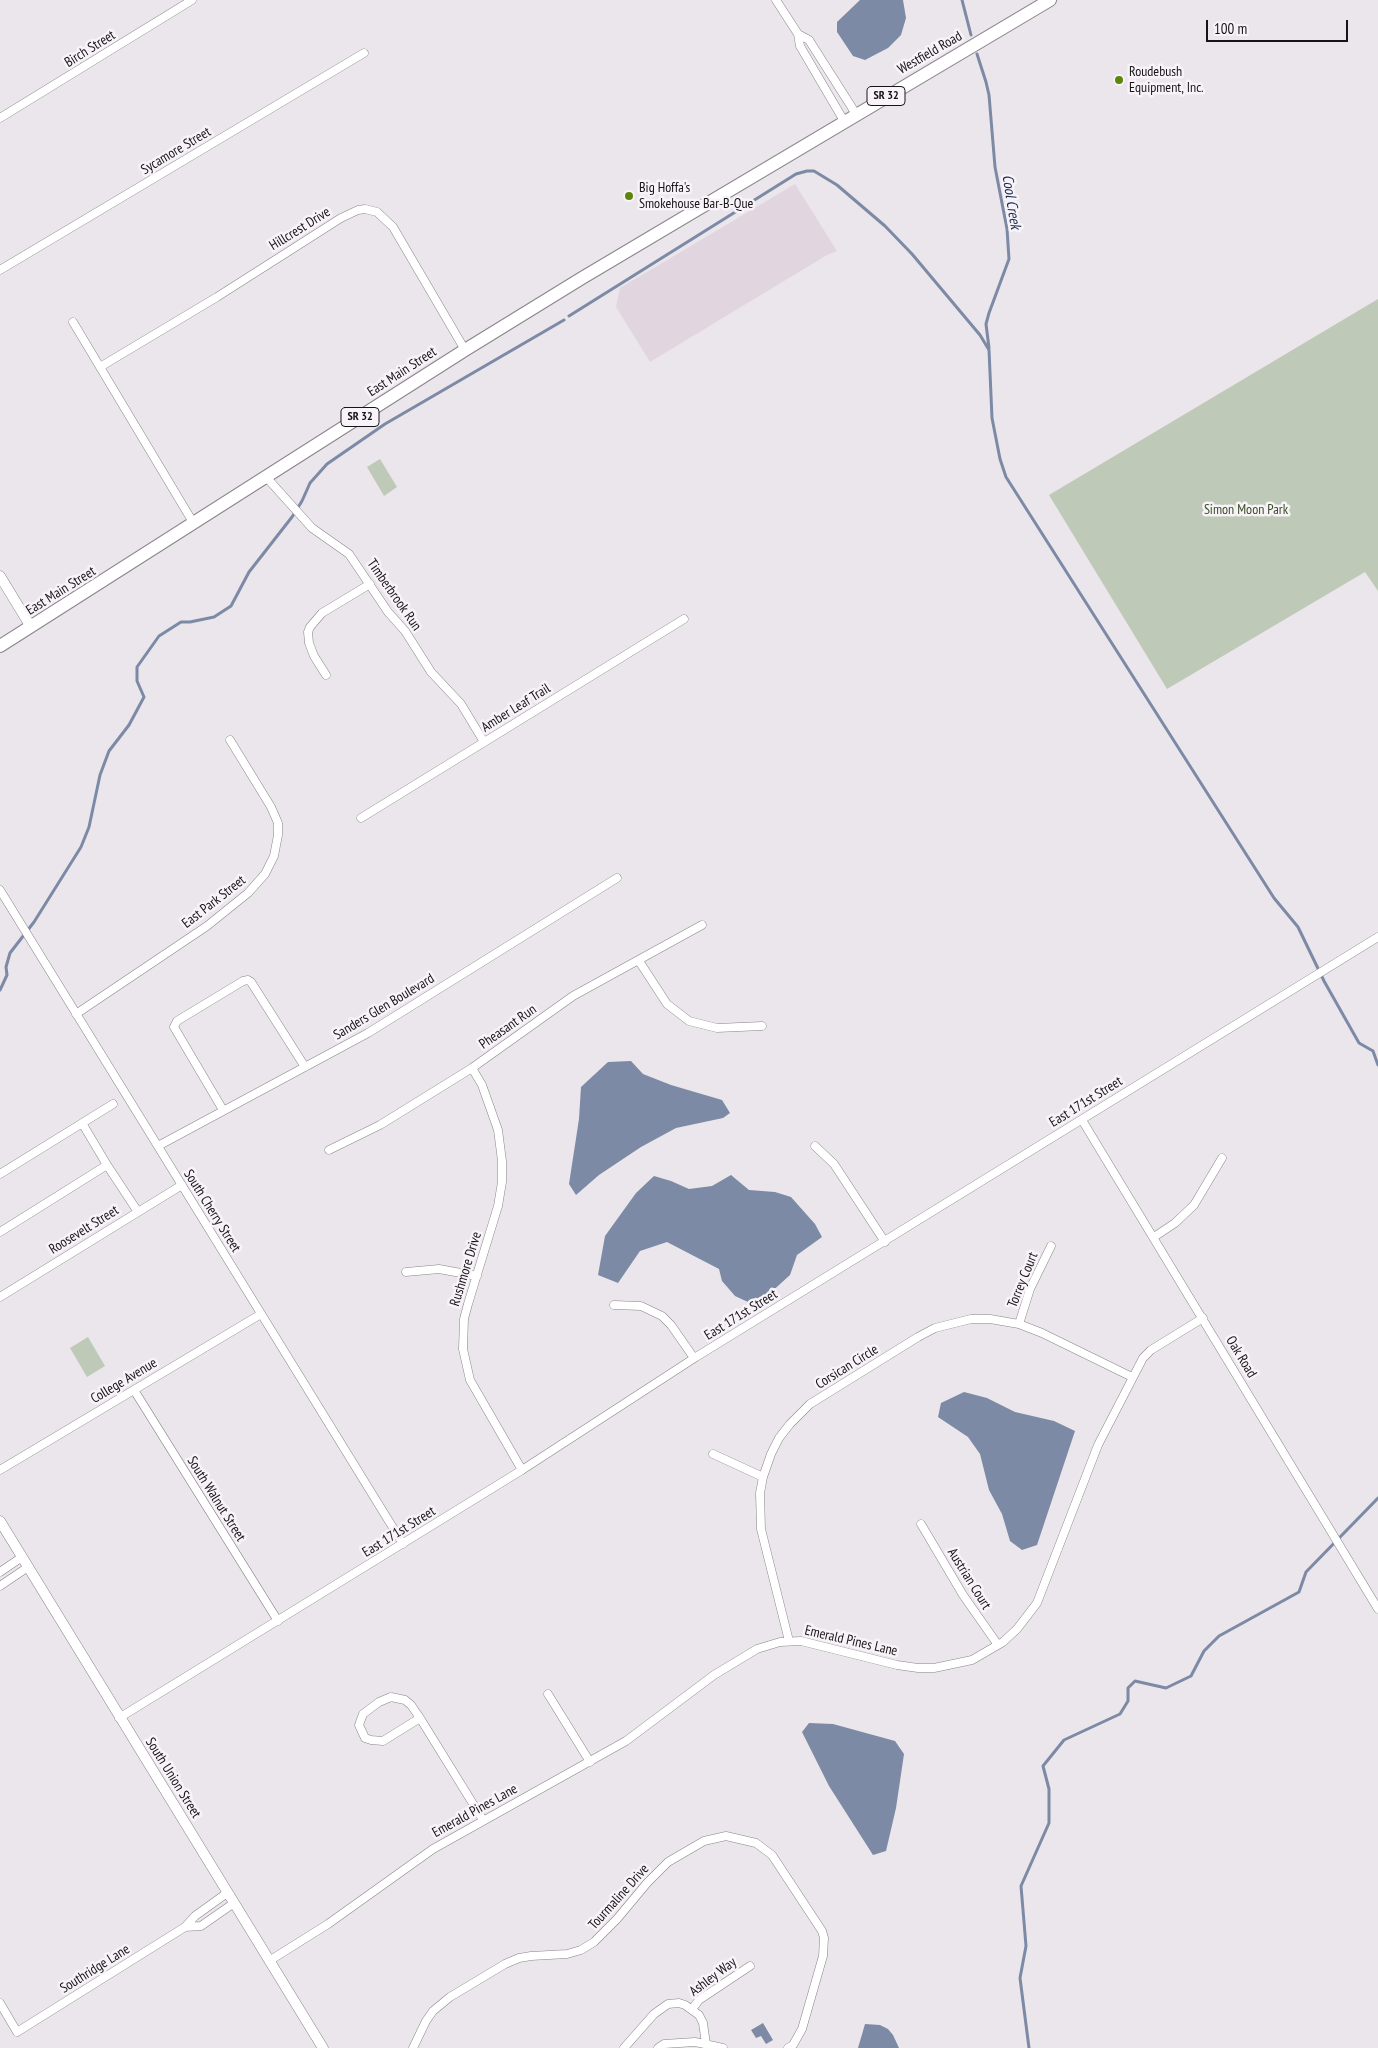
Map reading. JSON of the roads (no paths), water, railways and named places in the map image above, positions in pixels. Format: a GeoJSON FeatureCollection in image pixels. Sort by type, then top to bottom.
{"type":"FeatureCollection","features":[{"type":"Feature","properties":{"kind":"main road","name":"Westfield Road"},"geometry":{"type":"LineString","coordinates":[[723,194],[1050,0]]}},
{"type":"Feature","properties":{"kind":"main road","name":"East Main Street"},"geometry":{"type":"LineString","coordinates":[[0,646],[267,478],[465,350],[723,194]]}},
{"type":"Feature","properties":{"kind":"street","name":"Birch Street"},"geometry":{"type":"LineString","coordinates":[[0,118],[192,0]]}},
{"type":"Feature","properties":{"kind":"street"},"geometry":{"type":"LineString","coordinates":[[776,0],[798,34],[800,46],[844,121]]}},
{"type":"Feature","properties":{"kind":"street"},"geometry":{"type":"LineString","coordinates":[[798,34],[809,40],[856,114]]}},
{"type":"Feature","properties":{"kind":"street","name":"Sycamore Street"},"geometry":{"type":"LineString","coordinates":[[0,270],[364,53]]}},
{"type":"Feature","properties":{"kind":"street","name":"Hillcrest Drive"},"geometry":{"type":"LineString","coordinates":[[100,367],[341,218],[365,209],[377,212],[393,227],[465,350]]}},
{"type":"Feature","properties":{"kind":"street"},"geometry":{"type":"LineString","coordinates":[[73,322],[194,524]]}},
{"type":"Feature","properties":{"kind":"street","name":"Timberbrook Run"},"geometry":{"type":"LineString","coordinates":[[267,478],[292,509],[316,532],[340,546],[349,554],[388,612],[406,631],[432,672],[461,704],[484,742]]}},
{"type":"Feature","properties":{"kind":"street"},"geometry":{"type":"LineString","coordinates":[[0,576],[31,627]]}},
{"type":"Feature","properties":{"kind":"street"},"geometry":{"type":"LineString","coordinates":[[326,675],[314,656],[309,643],[308,632],[310,627],[322,613],[370,584]]}},
{"type":"Feature","properties":{"kind":"street","name":"Amber Leaf Trail"},"geometry":{"type":"LineString","coordinates":[[361,818],[684,619]]}},
{"type":"Feature","properties":{"kind":"street","name":"East Park Street"},"geometry":{"type":"LineString","coordinates":[[76,1014],[207,926],[248,893],[265,874],[274,856],[278,823],[230,740]]}},
{"type":"Feature","properties":{"kind":"street","name":"Sanders Glen Boulevard"},"geometry":{"type":"LineString","coordinates":[[158,1146],[368,1033],[617,878]]}},
{"type":"Feature","properties":{"kind":"street","name":"South Cherry Street"},"geometry":{"type":"LineString","coordinates":[[0,890],[403,1544]]}},
{"type":"Feature","properties":{"kind":"street","name":"Pheasant Run"},"geometry":{"type":"LineString","coordinates":[[330,1150],[380,1125],[472,1068],[573,996],[702,925]]}},
{"type":"Feature","properties":{"kind":"street","name":"East 171st Street"},"geometry":{"type":"LineString","coordinates":[[119,1718],[522,1470],[694,1358],[1326,970],[1378,936]]}},
{"type":"Feature","properties":{"kind":"street"},"geometry":{"type":"LineString","coordinates":[[639,961],[667,1004],[689,1021],[717,1028],[762,1026]]}},
{"type":"Feature","properties":{"kind":"street"},"geometry":{"type":"LineString","coordinates":[[223,1110],[174,1026],[177,1022],[244,980],[249,980],[252,983],[305,1067]]}},
{"type":"Feature","properties":{"kind":"street","name":"Rushmore Drive"},"geometry":{"type":"LineString","coordinates":[[472,1068],[482,1085],[494,1115],[502,1161],[502,1182],[498,1206],[464,1319],[463,1349],[470,1380],[522,1470]]}},
{"type":"Feature","properties":{"kind":"street"},"geometry":{"type":"LineString","coordinates":[[0,1174],[113,1104]]}},
{"type":"Feature","properties":{"kind":"street","name":"Oak Road"},"geometry":{"type":"LineString","coordinates":[[1082,1120],[1378,1608]]}},
{"type":"Feature","properties":{"kind":"street"},"geometry":{"type":"LineString","coordinates":[[82,1123],[138,1212]]}},
{"type":"Feature","properties":{"kind":"street"},"geometry":{"type":"LineString","coordinates":[[815,1146],[834,1164],[885,1242]]}},
{"type":"Feature","properties":{"kind":"street"},"geometry":{"type":"LineString","coordinates":[[1154,1237],[1174,1223],[1194,1205],[1222,1158]]}},
{"type":"Feature","properties":{"kind":"street"},"geometry":{"type":"LineString","coordinates":[[0,1232],[107,1164]]}},
{"type":"Feature","properties":{"kind":"street","name":"Roosevelt Street"},"geometry":{"type":"LineString","coordinates":[[0,1297],[182,1185]]}},
{"type":"Feature","properties":{"kind":"street","name":"Torrey Court"},"geometry":{"type":"LineString","coordinates":[[1019,1324],[1030,1289],[1051,1246]]}},
{"type":"Feature","properties":{"kind":"street"},"geometry":{"type":"LineString","coordinates":[[406,1272],[439,1269],[477,1276]]}},
{"type":"Feature","properties":{"kind":"street"},"geometry":{"type":"LineString","coordinates":[[614,1305],[641,1306],[662,1316],[671,1325],[694,1358]]}},
{"type":"Feature","properties":{"kind":"street","name":"College Avenue"},"geometry":{"type":"LineString","coordinates":[[0,1470],[261,1314]]}},
{"type":"Feature","properties":{"kind":"street","name":"Emerald Pines Lane"},"geometry":{"type":"LineString","coordinates":[[269,1961],[328,1924],[411,1864],[483,1820],[626,1741],[690,1691],[740,1658],[768,1645],[789,1641],[810,1643],[918,1668],[952,1665],[972,1660],[998,1646],[1017,1629],[1037,1603],[1098,1445],[1143,1358],[1151,1350],[1203,1318]]}},
{"type":"Feature","properties":{"kind":"street","name":"Corsican Circle"},"geometry":{"type":"LineString","coordinates":[[789,1641],[760,1529],[760,1502],[763,1476],[771,1454],[779,1438],[801,1412],[818,1399],[918,1337],[944,1325],[971,1319],[990,1319],[1019,1324],[1042,1333],[1132,1377]]}},
{"type":"Feature","properties":{"kind":"street","name":"South Walnut Street"},"geometry":{"type":"LineString","coordinates":[[134,1390],[278,1621]]}},
{"type":"Feature","properties":{"kind":"street"},"geometry":{"type":"LineString","coordinates":[[713,1454],[763,1476]]}},
{"type":"Feature","properties":{"kind":"street","name":"South Union Street"},"geometry":{"type":"LineString","coordinates":[[0,1521],[323,2048]]}},
{"type":"Feature","properties":{"kind":"street","name":"Austrian Court"},"geometry":{"type":"LineString","coordinates":[[921,1524],[963,1595],[998,1646]]}},
{"type":"Feature","properties":{"kind":"street"},"geometry":{"type":"LineString","coordinates":[[0,1572],[22,1557]]}},
{"type":"Feature","properties":{"kind":"street"},"geometry":{"type":"LineString","coordinates":[[0,1586],[28,1567]]}},
{"type":"Feature","properties":{"kind":"street"},"geometry":{"type":"LineString","coordinates":[[548,1694],[590,1762]]}},
{"type":"Feature","properties":{"kind":"street"},"geometry":{"type":"LineString","coordinates":[[420,1718],[383,1741],[377,1742],[365,1738],[359,1725],[360,1719],[366,1710],[391,1697],[405,1700],[420,1718],[483,1820]]}},
{"type":"Feature","properties":{"kind":"street","name":"Tourmaline Drive"},"geometry":{"type":"LineString","coordinates":[[413,2048],[421,2029],[433,2011],[450,1997],[512,1961],[531,1956],[567,1954],[581,1950],[594,1942],[607,1930],[657,1872],[695,1845],[726,1836],[742,1839],[764,1848],[778,1862],[816,1919],[824,1938],[823,1956],[802,2029],[793,2045],[788,2048]]}},
{"type":"Feature","properties":{"kind":"street","name":"Southridge Lane"},"geometry":{"type":"LineString","coordinates":[[0,2004],[17,2032],[185,1927],[195,1916],[228,1892]]}},
{"type":"Feature","properties":{"kind":"street","name":"Southridge Lane"},"geometry":{"type":"LineString","coordinates":[[185,1927],[200,1926],[234,1903]]}},
{"type":"Feature","properties":{"kind":"street","name":"Ashley Way"},"geometry":{"type":"LineString","coordinates":[[692,2009],[699,2000],[750,1966]]}},
{"type":"Feature","properties":{"kind":"street","name":"Ashley Way"},"geometry":{"type":"LineString","coordinates":[[624,2048],[654,2014],[668,2004],[679,2003],[692,2009],[699,2015],[703,2023],[706,2044]]}},
{"type":"Feature","properties":{"kind":"street"},"geometry":{"type":"LineString","coordinates":[[658,2048],[664,2044],[695,2042],[723,2048]]}},
{"type":"Feature","properties":{"kind":"water"},"geometry":{"type":"Polygon","coordinates":[[[860,0],[903,0],[906,18],[901,35],[888,48],[865,60],[853,56],[837,32],[837,22],[860,0]]]}},
{"type":"Feature","properties":{"kind":"water"},"geometry":{"type":"Polygon","coordinates":[[[631,1061],[643,1074],[671,1085],[722,1100],[730,1113],[723,1118],[676,1128],[641,1147],[599,1175],[576,1195],[569,1184],[579,1119],[581,1087],[608,1062],[631,1061]]]}},
{"type":"Feature","properties":{"kind":"water"},"geometry":{"type":"Polygon","coordinates":[[[731,1175],[749,1190],[775,1192],[791,1197],[815,1224],[822,1237],[797,1255],[790,1275],[768,1295],[748,1302],[735,1296],[722,1281],[719,1269],[667,1242],[640,1251],[618,1283],[598,1275],[605,1236],[636,1193],[654,1176],[689,1189],[712,1186],[731,1175]]]}},
{"type":"Feature","properties":{"kind":"water"},"geometry":{"type":"Polygon","coordinates":[[[964,1392],[987,1398],[1015,1412],[1054,1421],[1075,1431],[1037,1545],[1022,1550],[1010,1541],[1002,1514],[989,1490],[980,1454],[968,1437],[938,1417],[941,1403],[964,1392]]]}},
{"type":"Feature","properties":{"kind":"water"},"geometry":{"type":"Polygon","coordinates":[[[809,1723],[833,1724],[895,1741],[904,1754],[896,1808],[886,1851],[873,1855],[829,1786],[802,1732],[809,1723]]]}},
{"type":"Feature","properties":{"kind":"water"},"geometry":{"type":"Polygon","coordinates":[[[763,2023],[773,2040],[766,2044],[761,2036],[756,2038],[751,2030],[763,2023]]]}},
{"type":"Feature","properties":{"kind":"water"},"geometry":{"type":"Polygon","coordinates":[[[865,2024],[880,2025],[888,2029],[899,2048],[858,2048],[865,2024]]]}},
{"type":"Feature","properties":{"kind":"waterway","name":"Cool Creek"},"geometry":{"type":"LineString","coordinates":[[962,0],[971,35]]}},
{"type":"Feature","properties":{"kind":"waterway","name":"Cool Creek"},"geometry":{"type":"LineString","coordinates":[[977,54],[989,95],[995,167],[1007,229],[1009,259],[986,324],[989,348]]}},
{"type":"Feature","properties":{"kind":"waterway"},"geometry":{"type":"LineString","coordinates":[[569,316],[796,174],[814,171],[837,185],[885,226],[912,254],[980,335],[989,350],[992,418],[1000,459],[1006,477],[1274,898],[1298,927],[1324,981],[1359,1043],[1373,1051],[1378,1065]]}},
{"type":"Feature","properties":{"kind":"waterway"},"geometry":{"type":"LineString","coordinates":[[0,990],[7,975],[6,967],[10,953],[34,922],[81,847],[89,827],[100,775],[109,751],[129,725],[144,697],[137,681],[137,667],[159,636],[181,622],[214,617],[231,606],[249,572],[292,517],[310,483],[327,464],[385,424],[564,320]]}},
{"type":"Feature","properties":{"kind":"waterway"},"geometry":{"type":"LineString","coordinates":[[1029,2048],[1020,1978],[1026,1946],[1021,1886],[1049,1823],[1049,1789],[1043,1766],[1064,1740],[1120,1714],[1128,1701],[1128,1688],[1135,1681],[1166,1688],[1191,1676],[1204,1651],[1219,1636],[1299,1592],[1306,1572],[1378,1498]]}},
{"type":"Feature","properties":{"kind":"place","name":"Roudebush Equipment, Inc."},"geometry":{"type":"Point","coordinates":[1119,80]}},
{"type":"Feature","properties":{"kind":"place","name":"Big Hoffa's Smokehouse Bar-B-Que"},"geometry":{"type":"Point","coordinates":[629,196]}},
{"type":"Feature","properties":{"kind":"park label","name":"Simon Moon Park"},"geometry":{"type":"Point","coordinates":[1246,510]}}]}
